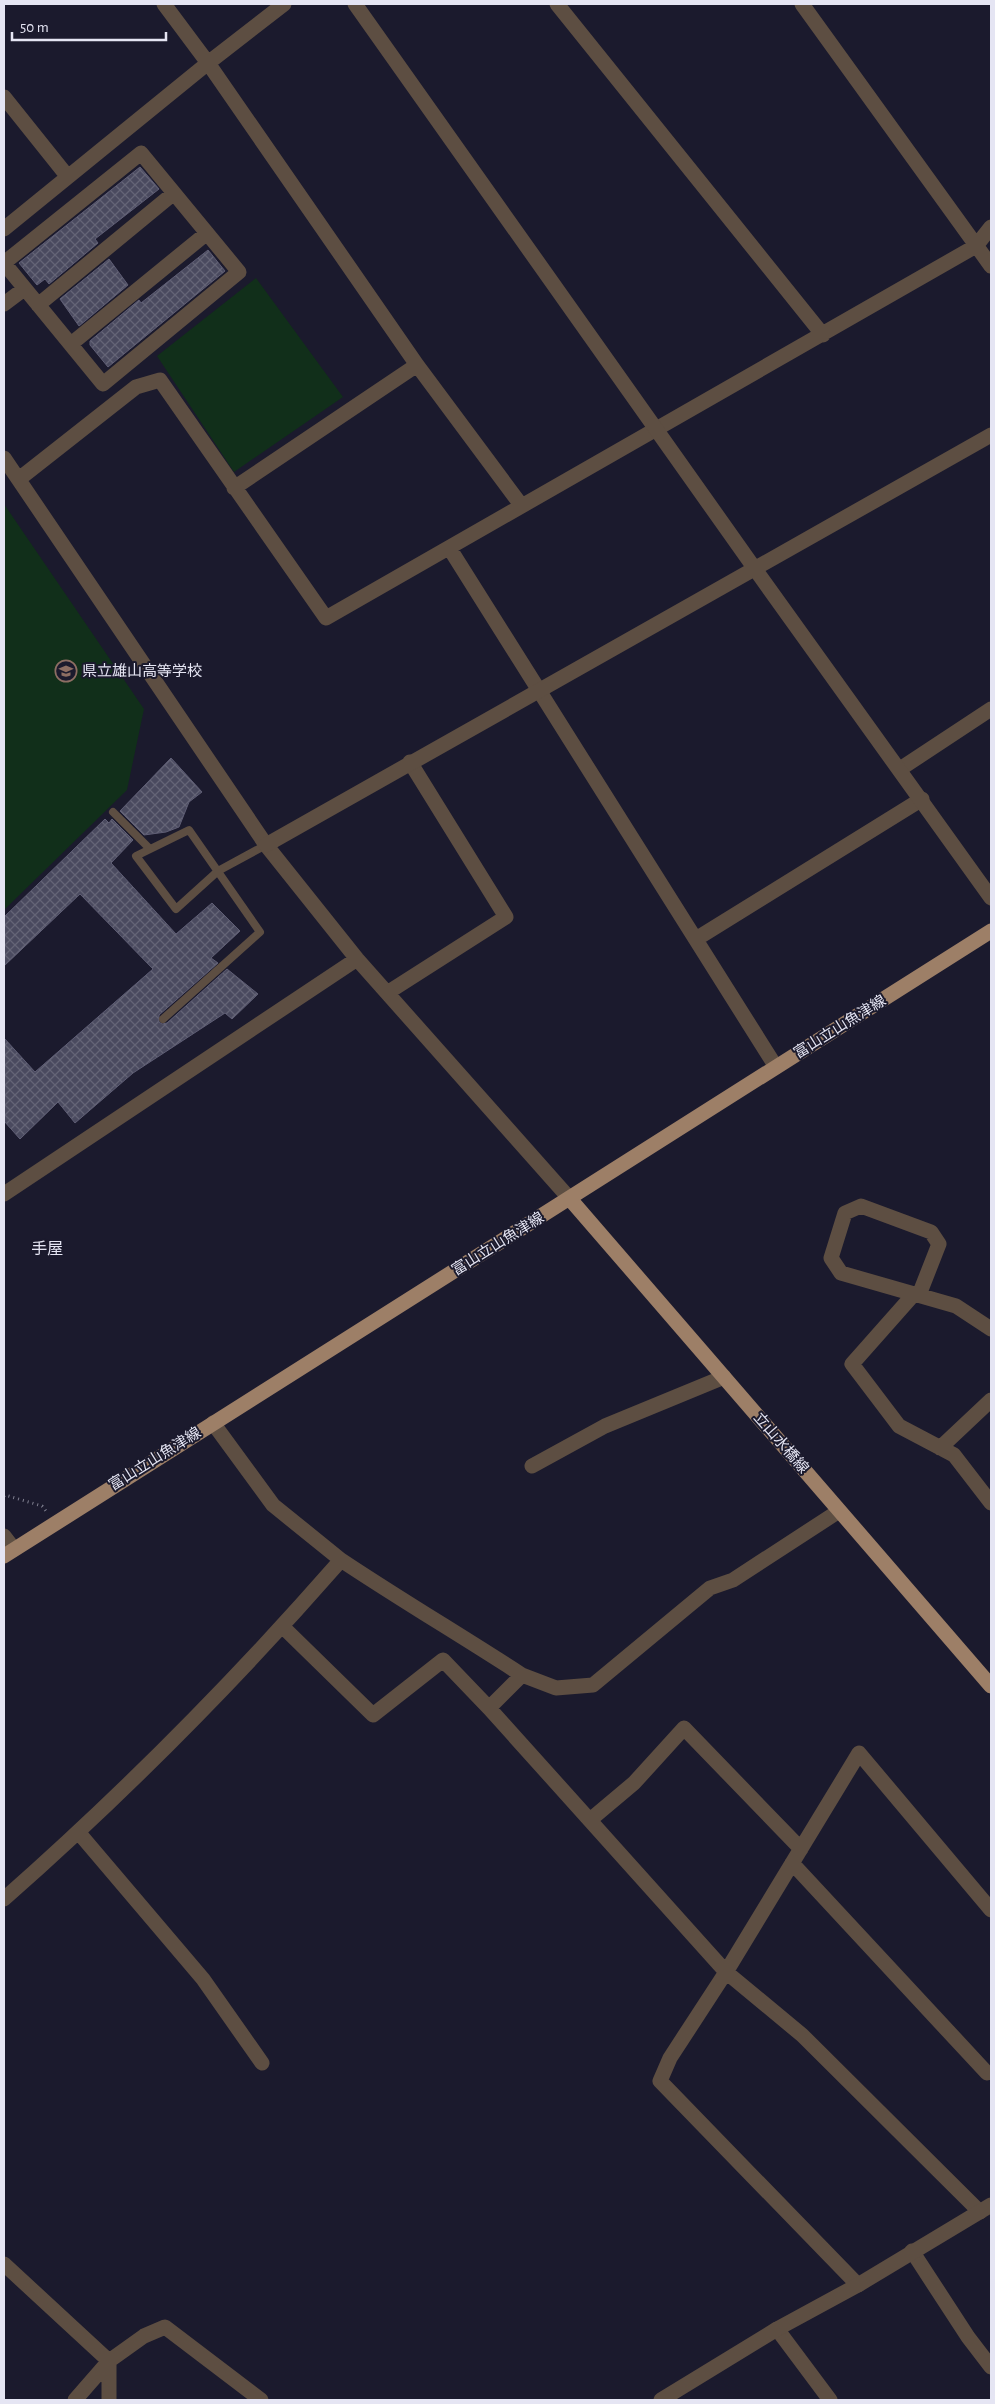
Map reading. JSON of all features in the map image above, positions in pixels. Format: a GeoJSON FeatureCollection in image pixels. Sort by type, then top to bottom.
{"type":"FeatureCollection","features":[{"type":"Feature","properties":{"kind":"main road","name":"富山立山魚津線"},"geometry":{"type":"LineString","coordinates":[[9,1552],[991,931]]}},
{"type":"Feature","properties":{"kind":"main road","name":"立山水橋線"},"geometry":{"type":"LineString","coordinates":[[570,1199],[991,1686]]}},
{"type":"Feature","properties":{"kind":"street"},"geometry":{"type":"LineString","coordinates":[[164,4],[208,62],[417,366],[521,505]]}},
{"type":"Feature","properties":{"kind":"street"},"geometry":{"type":"LineString","coordinates":[[4,229],[208,62],[284,4]]}},
{"type":"Feature","properties":{"kind":"street"},"geometry":{"type":"LineString","coordinates":[[356,4],[755,569],[922,799],[991,898]]}},
{"type":"Feature","properties":{"kind":"street"},"geometry":{"type":"LineString","coordinates":[[556,4],[823,335]]}},
{"type":"Feature","properties":{"kind":"street"},"geometry":{"type":"LineString","coordinates":[[802,4],[991,266]]}},
{"type":"Feature","properties":{"kind":"street"},"geometry":{"type":"LineString","coordinates":[[4,97],[68,177]]}},
{"type":"Feature","properties":{"kind":"street"},"geometry":{"type":"LineString","coordinates":[[141,153],[174,193],[239,272],[103,384],[4,263],[141,153]]}},
{"type":"Feature","properties":{"kind":"street"},"geometry":{"type":"LineString","coordinates":[[38,305],[174,193]]}},
{"type":"Feature","properties":{"kind":"street"},"geometry":{"type":"LineString","coordinates":[[19,479],[136,386],[160,380],[326,618],[450,549],[521,505],[823,335],[976,246],[991,227]]}},
{"type":"Feature","properties":{"kind":"street"},"geometry":{"type":"LineString","coordinates":[[70,344],[207,233]]}},
{"type":"Feature","properties":{"kind":"street"},"geometry":{"type":"LineString","coordinates":[[4,304],[24,289]]}},
{"type":"Feature","properties":{"kind":"street"},"geometry":{"type":"LineString","coordinates":[[234,488],[417,366]]}},
{"type":"Feature","properties":{"kind":"street"},"geometry":{"type":"LineString","coordinates":[[266,845],[991,435]]}},
{"type":"Feature","properties":{"kind":"street"},"geometry":{"type":"LineString","coordinates":[[4,458],[266,845],[357,959],[570,1199]]}},
{"type":"Feature","properties":{"kind":"street"},"geometry":{"type":"LineString","coordinates":[[450,549],[776,1067]]}},
{"type":"Feature","properties":{"kind":"street"},"geometry":{"type":"LineString","coordinates":[[900,769],[991,708]]}},
{"type":"Feature","properties":{"kind":"street"},"geometry":{"type":"LineString","coordinates":[[387,993],[506,917],[410,762]]}},
{"type":"Feature","properties":{"kind":"street"},"geometry":{"type":"LineString","coordinates":[[696,940],[922,799]]}},
{"type":"Feature","properties":{"kind":"street"},"geometry":{"type":"LineString","coordinates":[[4,1194],[357,959]]}},
{"type":"Feature","properties":{"kind":"street"},"geometry":{"type":"LineString","coordinates":[[991,1329],[956,1306],[917,1295],[841,1273],[831,1258],[845,1214],[861,1206],[931,1232],[938,1244],[917,1295],[852,1364],[899,1426],[954,1455],[991,1503]]}},
{"type":"Feature","properties":{"kind":"street"},"geometry":{"type":"LineString","coordinates":[[532,1466],[605,1426],[724,1377]]}},
{"type":"Feature","properties":{"kind":"street"},"geometry":{"type":"LineString","coordinates":[[940,1448],[991,1400]]}},
{"type":"Feature","properties":{"kind":"street"},"geometry":{"type":"LineString","coordinates":[[213,1423],[273,1505],[342,1560],[420,1612],[457,1632],[522,1675],[556,1688],[593,1685],[710,1588],[733,1580],[839,1511]]}},
{"type":"Feature","properties":{"kind":"street"},"geometry":{"type":"LineString","coordinates":[[4,1536],[9,1552]]}},
{"type":"Feature","properties":{"kind":"street"},"geometry":{"type":"LineString","coordinates":[[4,1900],[79,1833],[283,1627],[342,1560]]}},
{"type":"Feature","properties":{"kind":"street"},"geometry":{"type":"LineString","coordinates":[[283,1627],[373,1715],[443,1660],[489,1708],[726,1972],[802,2035],[985,2209],[858,2285],[777,2328],[661,2400]]}},
{"type":"Feature","properties":{"kind":"street"},"geometry":{"type":"LineString","coordinates":[[489,1708],[522,1675]]}},
{"type":"Feature","properties":{"kind":"street"},"geometry":{"type":"LineString","coordinates":[[590,1820],[634,1783],[684,1728],[801,1849]]}},
{"type":"Feature","properties":{"kind":"street"},"geometry":{"type":"LineString","coordinates":[[858,2285],[660,2081],[670,2058],[726,1972],[859,1752],[991,1910]]}},
{"type":"Feature","properties":{"kind":"street"},"geometry":{"type":"LineString","coordinates":[[79,1833],[203,1979],[262,2062]]}},
{"type":"Feature","properties":{"kind":"street"},"geometry":{"type":"LineString","coordinates":[[792,1863],[990,2074]]}},
{"type":"Feature","properties":{"kind":"street"},"geometry":{"type":"LineString","coordinates":[[912,2252],[968,2337],[991,2367]]}},
{"type":"Feature","properties":{"kind":"street"},"geometry":{"type":"LineString","coordinates":[[4,2264],[109,2361],[109,2400]]}},
{"type":"Feature","properties":{"kind":"street"},"geometry":{"type":"LineString","coordinates":[[75,2400],[109,2361],[144,2336],[165,2327],[261,2400]]}},
{"type":"Feature","properties":{"kind":"street"},"geometry":{"type":"LineString","coordinates":[[777,2328],[830,2400]]}},
{"type":"Feature","properties":{"kind":"lane"},"geometry":{"type":"LineString","coordinates":[[113,812],[150,849]]}},
{"type":"Feature","properties":{"kind":"lane"},"geometry":{"type":"LineString","coordinates":[[163,1018],[260,932],[218,871],[189,830],[136,856],[176,909],[218,871],[266,845]]}},
{"type":"Feature","properties":{"kind":"path"},"geometry":{"type":"LineString","coordinates":[[4,1494],[42,1506],[56,1522]]}},
{"type":"Feature","properties":{"kind":"green space"},"geometry":{"type":"Polygon","coordinates":[[[256,278],[343,397],[234,472],[157,356],[256,278]]]}},
{"type":"Feature","properties":{"kind":"green space"},"geometry":{"type":"Polygon","coordinates":[[[4,504],[144,709],[127,790],[4,910],[4,504]]]}},
{"type":"Feature","properties":{"kind":"building"},"geometry":{"type":"Polygon","coordinates":[[[140,167],[159,189],[95,239],[98,243],[49,284],[45,279],[37,285],[19,263],[140,167]]]}},
{"type":"Feature","properties":{"kind":"building"},"geometry":{"type":"Polygon","coordinates":[[[208,250],[225,271],[108,367],[90,345],[90,341],[139,300],[141,303],[208,250]]]}},
{"type":"Feature","properties":{"kind":"building"},"geometry":{"type":"Polygon","coordinates":[[[109,259],[128,285],[79,326],[60,299],[109,259]]]}},
{"type":"Feature","properties":{"kind":"building"},"geometry":{"type":"Polygon","coordinates":[[[171,758],[202,792],[189,802],[179,827],[166,832],[144,835],[120,811],[171,758]]]}},
{"type":"Feature","properties":{"kind":"building"},"geometry":{"type":"Polygon","coordinates":[[[105,819],[109,823],[112,819],[133,840],[111,863],[176,934],[212,903],[240,931],[211,958],[218,963],[159,1015],[159,1022],[162,1024],[167,1023],[227,969],[258,994],[232,1019],[225,1013],[133,1073],[75,1123],[58,1102],[20,1139],[4,1121],[4,1038],[35,1072],[153,969],[80,894],[4,966],[4,917],[105,819]]]}},
{"type":"Feature","properties":{"kind":"place","name":"県立雄山高等学校"},"geometry":{"type":"Point","coordinates":[66,671]}},
{"type":"Feature","properties":{"kind":"district","name":"手屋"},"geometry":{"type":"Point","coordinates":[47,1249]}}]}
